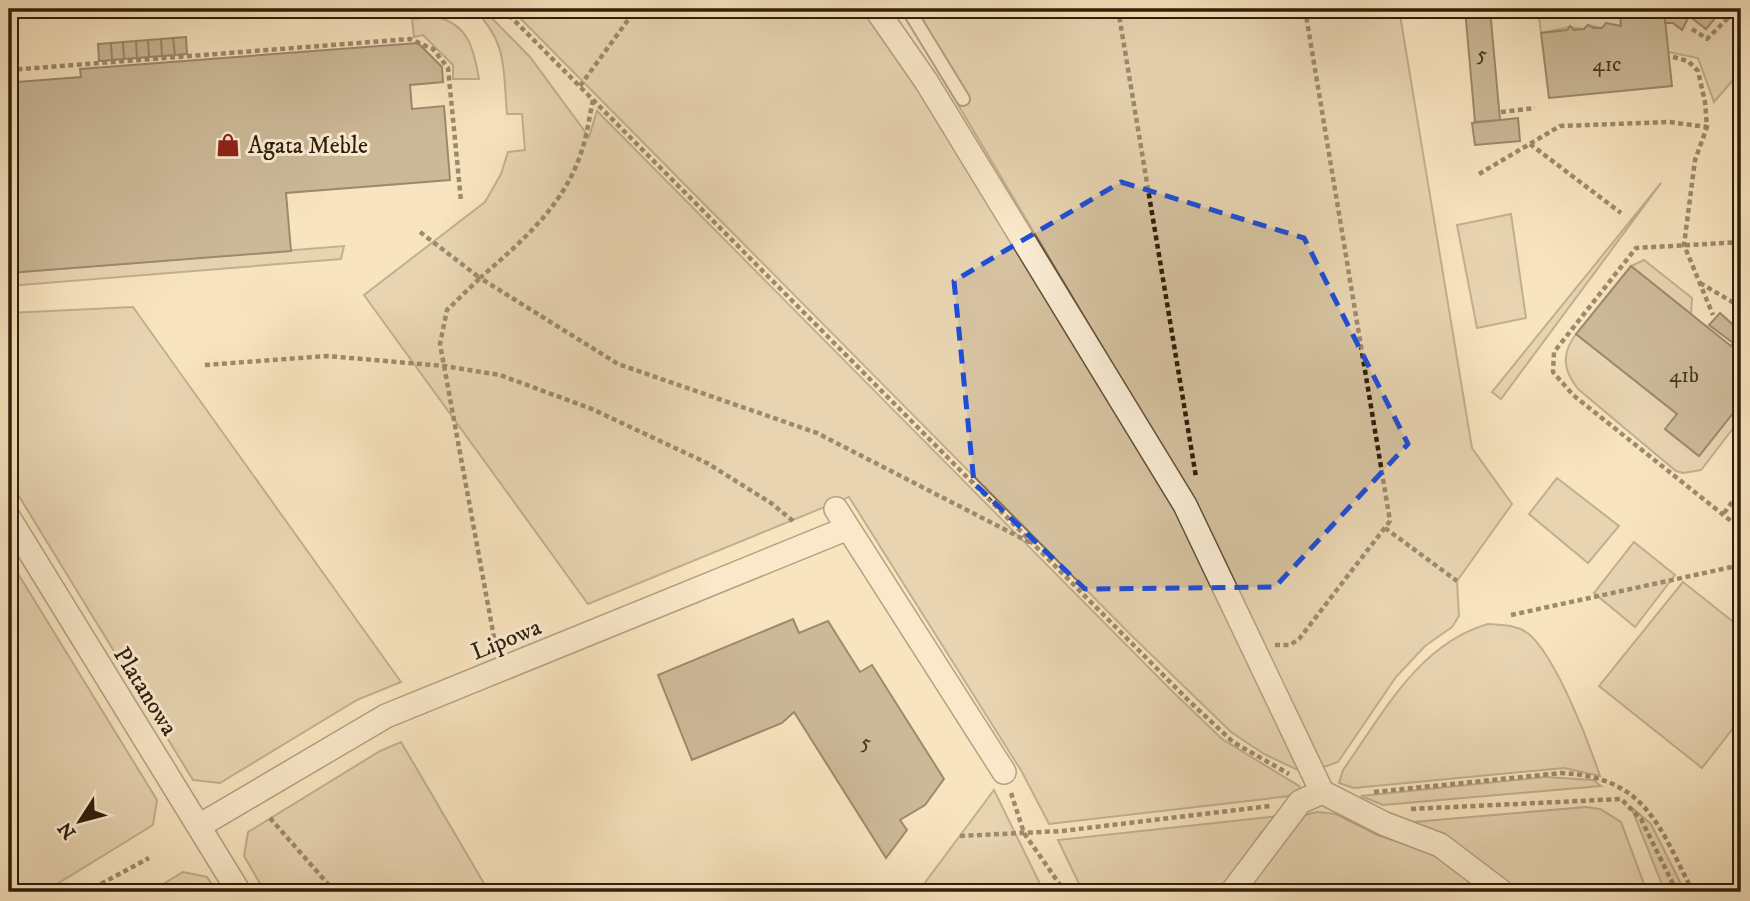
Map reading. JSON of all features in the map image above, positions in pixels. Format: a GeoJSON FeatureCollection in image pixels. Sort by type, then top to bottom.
{"type":"FeatureCollection","features":[{"type":"Feature","properties":{"kind":"street"},"geometry":{"type":"LineString","coordinates":[[876,9],[926,81],[1185,505],[1322,792],[1385,824],[1440,845],[1502,892]]}},
{"type":"Feature","properties":{"kind":"street","name":"Platanowa"},"geometry":{"type":"LineString","coordinates":[[9,518],[239,892]]}},
{"type":"Feature","properties":{"kind":"street","name":"Lipowa"},"geometry":{"type":"LineString","coordinates":[[199,826],[386,716],[842,518],[1004,772]]}},
{"type":"Feature","properties":{"kind":"street"},"geometry":{"type":"LineString","coordinates":[[1232,892],[1300,803],[1322,792]]}},
{"type":"Feature","properties":{"kind":"lane"},"geometry":{"type":"LineString","coordinates":[[908,9],[963,99]]}},
{"type":"Feature","properties":{"kind":"path"},"geometry":{"type":"LineString","coordinates":[[503,9],[1233,742],[1322,792]]}},
{"type":"Feature","properties":{"kind":"path"},"geometry":{"type":"LineString","coordinates":[[580,86],[636,9]]}},
{"type":"Feature","properties":{"kind":"path"},"geometry":{"type":"LineString","coordinates":[[1118,9],[1197,482]]}},
{"type":"Feature","properties":{"kind":"path"},"geometry":{"type":"LineString","coordinates":[[1270,641],[1276,646],[1290,645],[1299,639],[1390,521],[1306,9]]}},
{"type":"Feature","properties":{"kind":"path"},"geometry":{"type":"LineString","coordinates":[[1692,29],[1707,40],[1737,9]]}},
{"type":"Feature","properties":{"kind":"path"},"geometry":{"type":"LineString","coordinates":[[9,69],[410,39],[422,42],[433,49],[448,68],[461,201]]}},
{"type":"Feature","properties":{"kind":"path"},"geometry":{"type":"LineString","coordinates":[[1673,57],[1688,61],[1698,71],[1707,127],[1695,160],[1684,245],[1713,315]]}},
{"type":"Feature","properties":{"kind":"path"},"geometry":{"type":"LineString","coordinates":[[495,643],[440,344],[447,310],[526,238],[559,200],[581,154],[593,100]]}},
{"type":"Feature","properties":{"kind":"path"},"geometry":{"type":"LineString","coordinates":[[1501,112],[1535,108]]}},
{"type":"Feature","properties":{"kind":"path"},"geometry":{"type":"LineString","coordinates":[[1479,174],[1560,126],[1669,122],[1707,127]]}},
{"type":"Feature","properties":{"kind":"path"},"geometry":{"type":"LineString","coordinates":[[1530,144],[1621,213]]}},
{"type":"Feature","properties":{"kind":"path"},"geometry":{"type":"LineString","coordinates":[[1741,148],[1741,157]]}},
{"type":"Feature","properties":{"kind":"path"},"geometry":{"type":"LineString","coordinates":[[421,232],[480,278],[618,364],[817,433],[1035,546]]}},
{"type":"Feature","properties":{"kind":"path"},"geometry":{"type":"LineString","coordinates":[[1741,242],[1636,248],[1554,352],[1553,372],[1573,395],[1741,529]]}},
{"type":"Feature","properties":{"kind":"path"},"geometry":{"type":"LineString","coordinates":[[1699,282],[1741,307]]}},
{"type":"Feature","properties":{"kind":"path"},"geometry":{"type":"LineString","coordinates":[[205,365],[327,356],[443,366],[500,375],[592,409],[707,463],[771,503],[793,521]]}},
{"type":"Feature","properties":{"kind":"path"},"geometry":{"type":"LineString","coordinates":[[1724,513],[1741,490]]}},
{"type":"Feature","properties":{"kind":"path"},"geometry":{"type":"LineString","coordinates":[[1385,528],[1457,581]]}},
{"type":"Feature","properties":{"kind":"path"},"geometry":{"type":"LineString","coordinates":[[1511,615],[1741,565]]}},
{"type":"Feature","properties":{"kind":"path"},"geometry":{"type":"LineString","coordinates":[[1004,772],[1024,833],[1065,892]]}},
{"type":"Feature","properties":{"kind":"path"},"geometry":{"type":"LineString","coordinates":[[1362,792],[1561,773],[1583,774],[1614,783],[1640,800],[1656,821],[1693,892]]}},
{"type":"Feature","properties":{"kind":"path"},"geometry":{"type":"LineString","coordinates":[[270,818],[335,892]]}},
{"type":"Feature","properties":{"kind":"path"},"geometry":{"type":"LineString","coordinates":[[960,836],[1024,833]]}},
{"type":"Feature","properties":{"kind":"path"},"geometry":{"type":"LineString","coordinates":[[86,892],[149,858]]}},
{"type":"Feature","properties":{"kind":"highlighted area"},"geometry":{"type":"Polygon","coordinates":[[[1121,182],[1304,238],[1408,444],[1275,587],[1085,589],[974,483],[954,281],[1121,182]]]}},
{"type":"Feature","properties":{"kind":"shaded area"},"geometry":{"type":"Polygon","coordinates":[[[474,9],[483,9],[530,57],[589,137],[597,111],[1170,689],[1222,739],[1299,786],[1299,795],[1049,824],[1022,772],[849,497],[588,604],[364,295],[485,202],[501,174],[508,152],[525,150],[522,114],[507,114],[504,70],[498,45],[485,21],[474,9]]]}},
{"type":"Feature","properties":{"kind":"shaded area"},"geometry":{"type":"Polygon","coordinates":[[[511,9],[868,9],[1179,507],[1302,772],[1264,754],[1231,732],[1130,634],[511,9]]]}},
{"type":"Feature","properties":{"kind":"shaded area"},"geometry":{"type":"Polygon","coordinates":[[[901,9],[1399,9],[1472,448],[1512,504],[1457,581],[1459,616],[1452,627],[1425,646],[1396,677],[1338,762],[1321,768],[1194,501],[901,9]]]}},
{"type":"Feature","properties":{"kind":"shaded area"},"geometry":{"type":"Polygon","coordinates":[[[1538,9],[1674,9],[1620,14],[1621,26],[1606,23],[1602,28],[1588,25],[1584,29],[1569,27],[1541,33],[1538,9]]]}},
{"type":"Feature","properties":{"kind":"shaded area"},"geometry":{"type":"Polygon","coordinates":[[[1718,9],[1741,9],[1741,71],[1714,102],[1698,58],[1668,52],[1665,23],[1673,23],[1682,30],[1689,16],[1720,11],[1718,9]]]}},
{"type":"Feature","properties":{"kind":"shaded area"},"geometry":{"type":"Polygon","coordinates":[[[437,17],[463,32],[472,49],[479,79],[453,79],[453,65],[423,35],[414,37],[412,19],[437,17]]]}},
{"type":"Feature","properties":{"kind":"shaded area"},"geometry":{"type":"Polygon","coordinates":[[[1661,183],[1501,399],[1492,392],[1661,183]]]}},
{"type":"Feature","properties":{"kind":"shaded area"},"geometry":{"type":"Polygon","coordinates":[[[1511,214],[1526,318],[1477,328],[1457,225],[1511,214]]]}},
{"type":"Feature","properties":{"kind":"shaded area"},"geometry":{"type":"Polygon","coordinates":[[[344,246],[341,259],[9,286],[9,273],[344,246]]]}},
{"type":"Feature","properties":{"kind":"shaded area"},"geometry":{"type":"Polygon","coordinates":[[[1644,260],[1692,298],[1691,314],[1631,266],[1644,260]]]}},
{"type":"Feature","properties":{"kind":"shaded area"},"geometry":{"type":"Polygon","coordinates":[[[133,307],[401,682],[357,700],[220,783],[193,780],[9,480],[9,313],[133,307]]]}},
{"type":"Feature","properties":{"kind":"shaded area"},"geometry":{"type":"Polygon","coordinates":[[[1576,334],[1677,414],[1665,429],[1699,456],[1741,403],[1741,418],[1701,470],[1683,473],[1676,471],[1578,389],[1569,375],[1566,362],[1568,348],[1576,334]]]}},
{"type":"Feature","properties":{"kind":"shaded area"},"geometry":{"type":"Polygon","coordinates":[[[1557,478],[1619,526],[1588,563],[1529,514],[1557,478]]]}},
{"type":"Feature","properties":{"kind":"shaded area"},"geometry":{"type":"Polygon","coordinates":[[[1634,542],[1675,575],[1635,627],[1594,593],[1634,542]]]}},
{"type":"Feature","properties":{"kind":"shaded area"},"geometry":{"type":"Polygon","coordinates":[[[9,559],[157,800],[153,825],[44,892],[9,892],[9,559]]]}},
{"type":"Feature","properties":{"kind":"shaded area"},"geometry":{"type":"Polygon","coordinates":[[[1683,582],[1741,628],[1741,718],[1702,768],[1599,686],[1683,582]]]}},
{"type":"Feature","properties":{"kind":"shaded area"},"geometry":{"type":"Polygon","coordinates":[[[1488,624],[1521,629],[1540,647],[1571,701],[1600,776],[1564,768],[1354,788],[1339,783],[1343,770],[1388,704],[1422,664],[1441,647],[1488,624]]]}},
{"type":"Feature","properties":{"kind":"shaded area"},"geometry":{"type":"Polygon","coordinates":[[[401,742],[489,892],[265,892],[244,856],[248,832],[380,751],[401,742]]]}},
{"type":"Feature","properties":{"kind":"shaded area"},"geometry":{"type":"Polygon","coordinates":[[[1545,777],[1593,780],[1601,786],[1383,805],[1361,796],[1545,777]]]}},
{"type":"Feature","properties":{"kind":"shaded area"},"geometry":{"type":"Polygon","coordinates":[[[994,790],[1044,892],[918,892],[994,790]]]}},
{"type":"Feature","properties":{"kind":"shaded area"},"geometry":{"type":"Polygon","coordinates":[[[1586,807],[1600,809],[1621,822],[1647,892],[1515,892],[1413,822],[1586,807]]]}},
{"type":"Feature","properties":{"kind":"shaded area"},"geometry":{"type":"Polygon","coordinates":[[[1631,807],[1651,824],[1685,892],[1665,892],[1631,807]]]}},
{"type":"Feature","properties":{"kind":"shaded area"},"geometry":{"type":"Polygon","coordinates":[[[1317,812],[1336,814],[1377,835],[1439,855],[1487,892],[1240,892],[1300,816],[1317,812]]]}},
{"type":"Feature","properties":{"kind":"shaded area"},"geometry":{"type":"Polygon","coordinates":[[[1280,816],[1261,833],[1221,892],[1083,892],[1058,840],[1280,816]]]}},
{"type":"Feature","properties":{"kind":"shaded area"},"geometry":{"type":"Polygon","coordinates":[[[183,872],[207,877],[217,892],[150,892],[183,872]]]}},
{"type":"Feature","properties":{"kind":"building"},"geometry":{"type":"Polygon","coordinates":[[[1465,9],[1490,9],[1500,120],[1475,122],[1465,9]]]}},
{"type":"Feature","properties":{"kind":"building"},"geometry":{"type":"Polygon","coordinates":[[[1664,10],[1721,11],[1706,29],[1689,16],[1682,30],[1673,23],[1665,23],[1664,10]]]}},
{"type":"Feature","properties":{"kind":"building"},"geometry":{"type":"Polygon","coordinates":[[[1664,10],[1672,86],[1549,98],[1541,33],[1567,30],[1570,26],[1574,30],[1584,29],[1588,25],[1602,28],[1606,23],[1621,26],[1620,14],[1664,10]]]}},
{"type":"Feature","properties":{"kind":"building"},"geometry":{"type":"Polygon","coordinates":[[[186,37],[187,54],[175,55],[173,38],[186,37]]]}},
{"type":"Feature","properties":{"kind":"building"},"geometry":{"type":"Polygon","coordinates":[[[173,38],[175,55],[162,56],[161,39],[173,38]]]}},
{"type":"Feature","properties":{"kind":"building"},"geometry":{"type":"Polygon","coordinates":[[[161,39],[162,56],[149,57],[148,40],[161,39]]]}},
{"type":"Feature","properties":{"kind":"building"},"geometry":{"type":"Polygon","coordinates":[[[148,40],[149,57],[137,58],[136,41],[148,40]]]}},
{"type":"Feature","properties":{"kind":"building"},"geometry":{"type":"Polygon","coordinates":[[[136,41],[137,58],[124,59],[123,42],[136,41]]]}},
{"type":"Feature","properties":{"kind":"building"},"geometry":{"type":"Polygon","coordinates":[[[123,42],[124,59],[112,60],[111,43],[123,42]]]}},
{"type":"Feature","properties":{"kind":"building"},"geometry":{"type":"Polygon","coordinates":[[[111,43],[112,60],[99,61],[98,44],[111,43]]]}},
{"type":"Feature","properties":{"kind":"building","name":"Agata Meble"},"geometry":{"type":"Polygon","coordinates":[[[418,43],[442,67],[443,82],[410,85],[412,109],[444,106],[450,180],[286,193],[291,251],[9,273],[9,75],[17,74],[17,82],[81,77],[80,69],[418,43]]]}},
{"type":"Feature","properties":{"kind":"building"},"geometry":{"type":"Polygon","coordinates":[[[1518,118],[1520,141],[1475,145],[1472,123],[1518,118]]]}},
{"type":"Feature","properties":{"kind":"building"},"geometry":{"type":"Polygon","coordinates":[[[1631,266],[1731,346],[1733,343],[1709,325],[1720,313],[1741,332],[1741,403],[1699,456],[1665,429],[1677,414],[1576,334],[1631,266]]]}},
{"type":"Feature","properties":{"kind":"building"},"geometry":{"type":"Polygon","coordinates":[[[793,619],[799,633],[828,621],[860,672],[872,665],[944,779],[925,805],[900,820],[907,830],[886,858],[794,712],[782,723],[692,760],[658,675],[793,619]]]}},
{"type":"Feature","properties":{"kind":"place","name":"Agata Meble"},"geometry":{"type":"Point","coordinates":[228,145]}}]}
